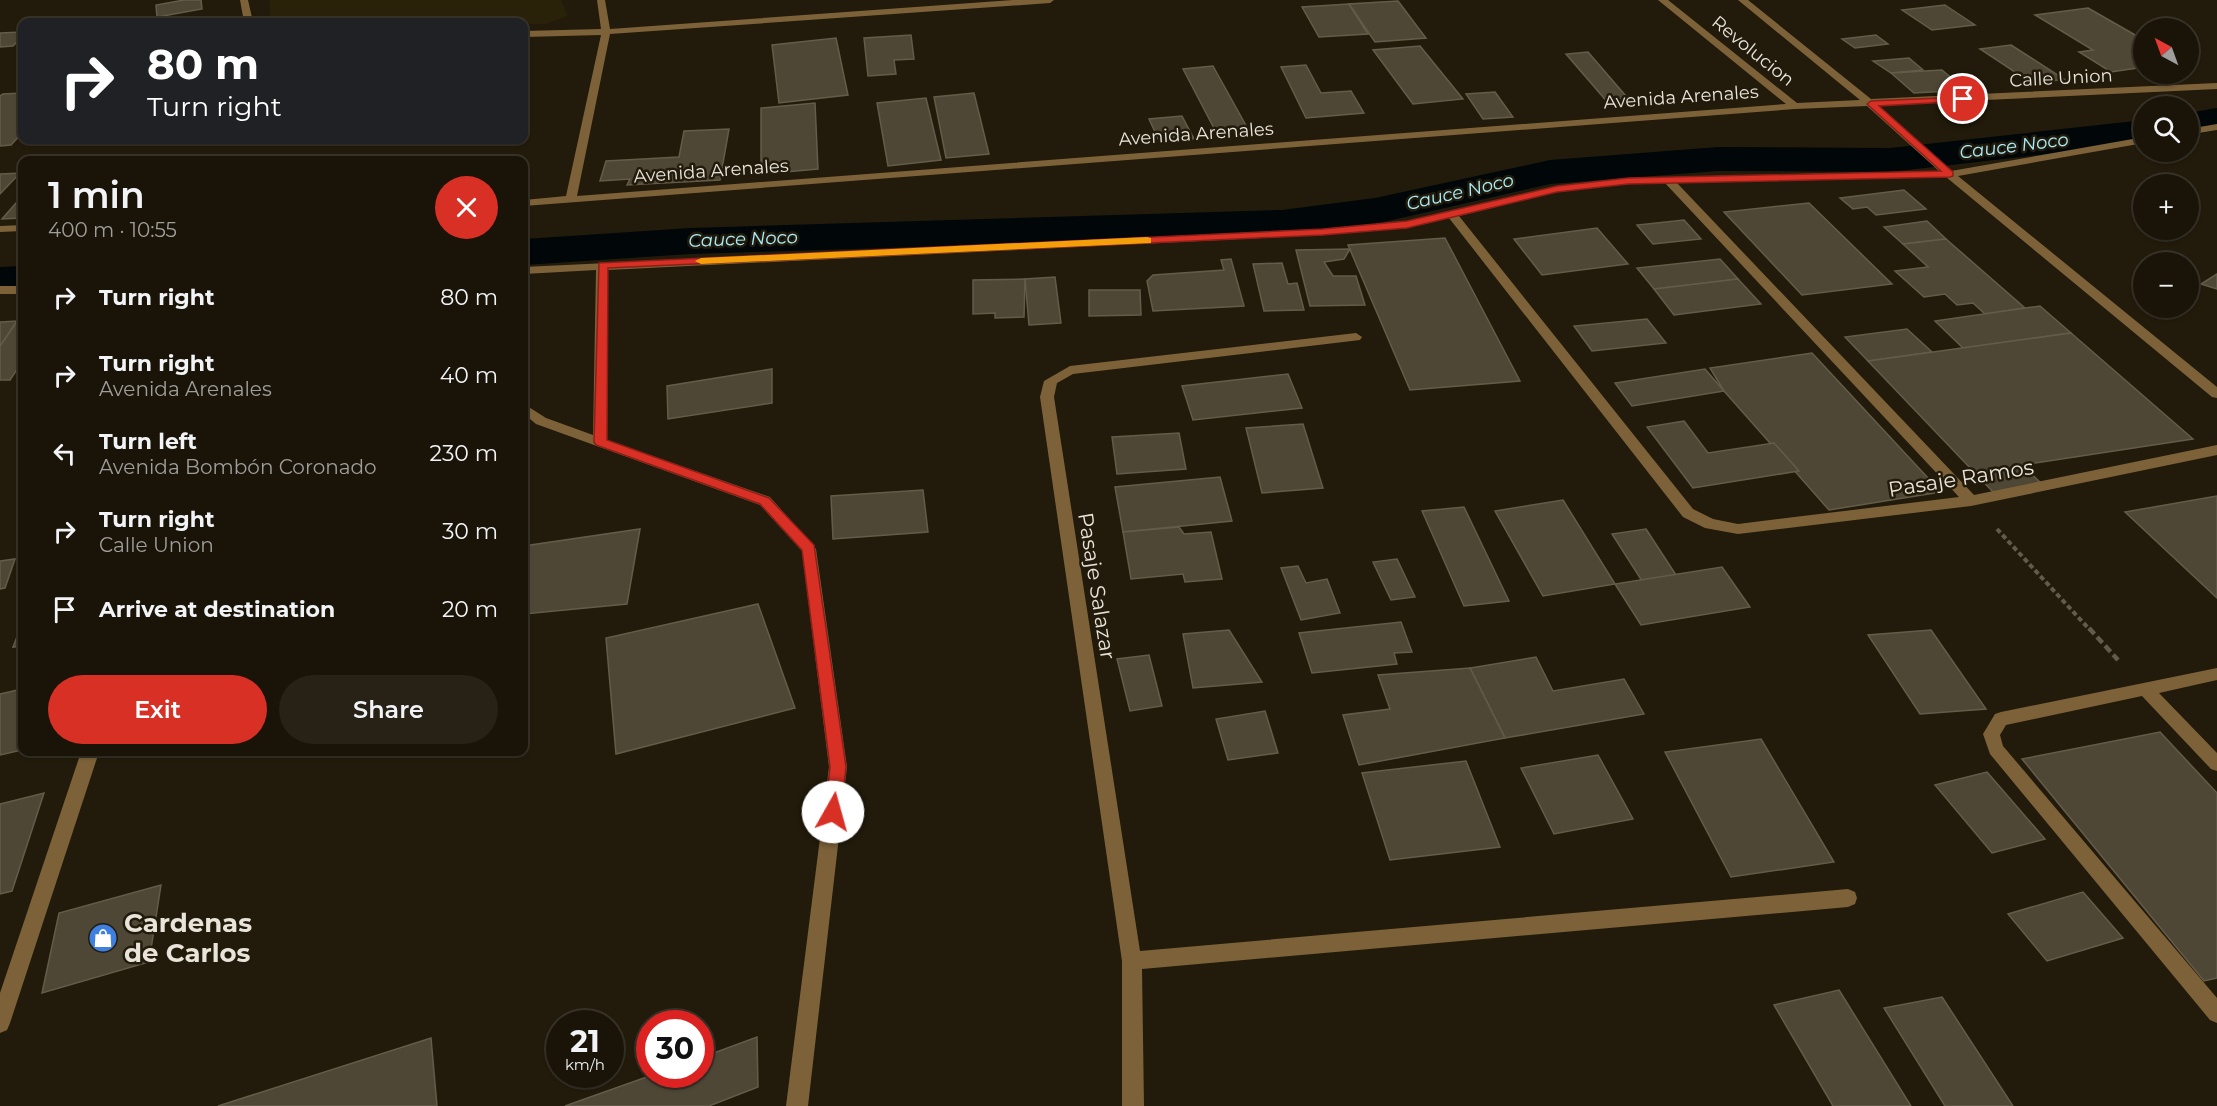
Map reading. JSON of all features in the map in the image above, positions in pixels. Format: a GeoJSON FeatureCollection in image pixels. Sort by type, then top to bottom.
{"type":"FeatureCollection","features":[{"type":"Feature","properties":{"kind":"street"},"geometry":{"type":"LineString","coordinates":[[244,0],[248,18]]}},
{"type":"Feature","properties":{"kind":"street"},"geometry":{"type":"LineString","coordinates":[[572,200],[606,32],[602,0]]}},
{"type":"Feature","properties":{"kind":"street"},"geometry":{"type":"LineString","coordinates":[[528,34],[606,32],[1050,0]]}},
{"type":"Feature","properties":{"kind":"street","name":"Revolucion"},"geometry":{"type":"LineString","coordinates":[[1662,0],[1795,106]]}},
{"type":"Feature","properties":{"kind":"street","name":"Revolucion"},"geometry":{"type":"LineString","coordinates":[[1742,0],[1871,104],[1947,172],[2217,394]]}},
{"type":"Feature","properties":{"kind":"street","name":"Calle Union"},"geometry":{"type":"LineString","coordinates":[[1871,104],[2217,86]]}},
{"type":"Feature","properties":{"kind":"street","name":"Avenida Arenales"},"geometry":{"type":"LineString","coordinates":[[528,203],[1795,106],[1871,104]]}},
{"type":"Feature","properties":{"kind":"street"},"geometry":{"type":"LineString","coordinates":[[2199,130],[2217,127]]}},
{"type":"Feature","properties":{"kind":"street"},"geometry":{"type":"LineString","coordinates":[[528,270],[1323,232],[1407,225],[1557,189],[1628,181],[1947,172],[2133,142]]}},
{"type":"Feature","properties":{"kind":"street"},"geometry":{"type":"LineString","coordinates":[[1668,180],[1971,501]]}},
{"type":"Feature","properties":{"kind":"street","name":"Pasaje Ramos"},"geometry":{"type":"LineString","coordinates":[[1452,214],[1688,513],[1710,524],[1738,530],[1971,501],[2217,450]]}},
{"type":"Feature","properties":{"kind":"street"},"geometry":{"type":"LineString","coordinates":[[0,229],[18,228]]}},
{"type":"Feature","properties":{"kind":"street"},"geometry":{"type":"LineString","coordinates":[[600,442],[602,265]]}},
{"type":"Feature","properties":{"kind":"street"},"geometry":{"type":"LineString","coordinates":[[0,290],[18,290]]}},
{"type":"Feature","properties":{"kind":"street","name":"Pasaje Salazar"},"geometry":{"type":"LineString","coordinates":[[1133,1106],[1132,961],[1047,397],[1051,381],[1070,370],[1356,337]]}},
{"type":"Feature","properties":{"kind":"street"},"geometry":{"type":"LineString","coordinates":[[528,411],[541,421],[765,501],[809,549],[838,767],[797,1106]]}},
{"type":"Feature","properties":{"kind":"street"},"geometry":{"type":"LineString","coordinates":[[2217,674],[2001,719],[1990,734],[1996,749],[2217,1013]]}},
{"type":"Feature","properties":{"kind":"street"},"geometry":{"type":"LineString","coordinates":[[2145,689],[2217,764]]}},
{"type":"Feature","properties":{"kind":"street"},"geometry":{"type":"LineString","coordinates":[[0,1023],[89,756]]}},
{"type":"Feature","properties":{"kind":"street"},"geometry":{"type":"LineString","coordinates":[[1132,961],[1848,898]]}},
{"type":"Feature","properties":{"kind":"path"},"geometry":{"type":"LineString","coordinates":[[1971,501],[2145,689]]}},
{"type":"Feature","properties":{"kind":"shaded area"},"geometry":{"type":"Polygon","coordinates":[[[270,0],[561,0],[568,16],[546,24],[528,24],[528,18],[270,18],[270,0]]]}},
{"type":"Feature","properties":{"kind":"building"},"geometry":{"type":"Polygon","coordinates":[[[184,0],[201,0],[202,9],[157,17],[156,5],[184,0]]]}},
{"type":"Feature","properties":{"kind":"building"},"geometry":{"type":"Polygon","coordinates":[[[1398,1],[1426,38],[1375,42],[1349,4],[1398,1]]]}},
{"type":"Feature","properties":{"kind":"building"},"geometry":{"type":"Polygon","coordinates":[[[1349,4],[1368,34],[1319,37],[1302,7],[1349,4]]]}},
{"type":"Feature","properties":{"kind":"building"},"geometry":{"type":"Polygon","coordinates":[[[1945,5],[1975,25],[1932,30],[1902,10],[1945,5]]]}},
{"type":"Feature","properties":{"kind":"building"},"geometry":{"type":"Polygon","coordinates":[[[2088,8],[2133,34],[2133,69],[2111,72],[2079,52],[2093,50],[2035,15],[2088,8]]]}},
{"type":"Feature","properties":{"kind":"building"},"geometry":{"type":"Polygon","coordinates":[[[18,32],[18,41],[13,46],[0,47],[0,33],[18,32]]]}},
{"type":"Feature","properties":{"kind":"building"},"geometry":{"type":"Polygon","coordinates":[[[911,35],[914,59],[894,60],[896,74],[868,76],[864,38],[911,35]]]}},
{"type":"Feature","properties":{"kind":"building"},"geometry":{"type":"Polygon","coordinates":[[[1876,35],[1888,44],[1855,48],[1842,39],[1876,35]]]}},
{"type":"Feature","properties":{"kind":"building"},"geometry":{"type":"Polygon","coordinates":[[[836,38],[848,95],[779,103],[772,45],[836,38]]]}},
{"type":"Feature","properties":{"kind":"building"},"geometry":{"type":"Polygon","coordinates":[[[2011,45],[2064,79],[2033,84],[1980,49],[2011,45]]]}},
{"type":"Feature","properties":{"kind":"building"},"geometry":{"type":"Polygon","coordinates":[[[1420,46],[1463,99],[1413,104],[1373,50],[1420,46]]]}},
{"type":"Feature","properties":{"kind":"building"},"geometry":{"type":"Polygon","coordinates":[[[1588,52],[1631,102],[1609,104],[1566,54],[1588,52]]]}},
{"type":"Feature","properties":{"kind":"building"},"geometry":{"type":"Polygon","coordinates":[[[1909,58],[1923,70],[1891,73],[1873,61],[1909,58]]]}},
{"type":"Feature","properties":{"kind":"building"},"geometry":{"type":"Polygon","coordinates":[[[1306,65],[1321,93],[1351,91],[1364,113],[1306,118],[1281,67],[1306,65]]]}},
{"type":"Feature","properties":{"kind":"building"},"geometry":{"type":"Polygon","coordinates":[[[1213,66],[1248,129],[1216,132],[1183,69],[1213,66]]]}},
{"type":"Feature","properties":{"kind":"building"},"geometry":{"type":"Polygon","coordinates":[[[1942,70],[1966,90],[1914,93],[1891,73],[1942,70]]]}},
{"type":"Feature","properties":{"kind":"building"},"geometry":{"type":"Polygon","coordinates":[[[1495,92],[1513,117],[1483,119],[1466,94],[1495,92]]]}},
{"type":"Feature","properties":{"kind":"building"},"geometry":{"type":"Polygon","coordinates":[[[18,93],[18,137],[11,145],[0,146],[0,96],[18,93]]]}},
{"type":"Feature","properties":{"kind":"building"},"geometry":{"type":"Polygon","coordinates":[[[974,93],[989,154],[946,158],[934,97],[974,93]]]}},
{"type":"Feature","properties":{"kind":"building"},"geometry":{"type":"Polygon","coordinates":[[[926,98],[941,160],[888,166],[877,103],[926,98]]]}},
{"type":"Feature","properties":{"kind":"building"},"geometry":{"type":"Polygon","coordinates":[[[815,103],[818,169],[761,174],[761,108],[815,103]]]}},
{"type":"Feature","properties":{"kind":"building"},"geometry":{"type":"Polygon","coordinates":[[[1182,116],[1194,139],[1160,143],[1149,119],[1182,116]]]}},
{"type":"Feature","properties":{"kind":"building"},"geometry":{"type":"Polygon","coordinates":[[[729,129],[720,180],[627,185],[630,179],[600,181],[606,161],[679,157],[684,131],[729,129]]]}},
{"type":"Feature","properties":{"kind":"building"},"geometry":{"type":"Polygon","coordinates":[[[18,173],[0,194],[0,174],[18,173]]]}},
{"type":"Feature","properties":{"kind":"building"},"geometry":{"type":"Polygon","coordinates":[[[1904,190],[1926,209],[1876,215],[1867,207],[1853,209],[1840,198],[1904,190]]]}},
{"type":"Feature","properties":{"kind":"building"},"geometry":{"type":"Polygon","coordinates":[[[16,203],[18,203],[18,218],[2,219],[16,203]]]}},
{"type":"Feature","properties":{"kind":"building"},"geometry":{"type":"Polygon","coordinates":[[[1809,203],[1892,284],[1802,295],[1724,212],[1809,203]]]}},
{"type":"Feature","properties":{"kind":"building"},"geometry":{"type":"Polygon","coordinates":[[[1684,220],[1701,239],[1653,244],[1637,225],[1684,220]]]}},
{"type":"Feature","properties":{"kind":"building"},"geometry":{"type":"Polygon","coordinates":[[[1927,221],[1946,239],[1903,244],[1884,227],[1927,221]]]}},
{"type":"Feature","properties":{"kind":"building"},"geometry":{"type":"Polygon","coordinates":[[[1597,228],[1628,264],[1542,275],[1514,239],[1597,228]]]}},
{"type":"Feature","properties":{"kind":"building"},"geometry":{"type":"Polygon","coordinates":[[[1445,238],[1520,381],[1410,390],[1348,245],[1445,238]]]}},
{"type":"Feature","properties":{"kind":"building"},"geometry":{"type":"Polygon","coordinates":[[[1946,239],[2025,308],[1985,314],[1973,303],[1957,305],[1945,294],[1924,297],[1895,271],[1928,267],[1903,244],[1946,239]]]}},
{"type":"Feature","properties":{"kind":"building"},"geometry":{"type":"Polygon","coordinates":[[[1350,249],[1344,259],[1324,262],[1333,276],[1356,276],[1365,305],[1310,306],[1296,250],[1350,249]]]}},
{"type":"Feature","properties":{"kind":"building"},"geometry":{"type":"Polygon","coordinates":[[[1231,259],[1244,306],[1153,311],[1147,281],[1153,275],[1224,270],[1221,260],[1231,259]]]}},
{"type":"Feature","properties":{"kind":"building"},"geometry":{"type":"Polygon","coordinates":[[[1720,259],[1738,279],[1654,289],[1637,268],[1720,259]]]}},
{"type":"Feature","properties":{"kind":"building"},"geometry":{"type":"Polygon","coordinates":[[[1282,263],[1288,284],[1297,283],[1304,310],[1264,311],[1253,264],[1282,263]]]}},
{"type":"Feature","properties":{"kind":"building"},"geometry":{"type":"Polygon","coordinates":[[[2217,274],[2217,289],[2201,284],[2217,274]]]}},
{"type":"Feature","properties":{"kind":"building"},"geometry":{"type":"Polygon","coordinates":[[[1055,277],[1061,323],[1029,325],[1025,279],[1055,277]]]}},
{"type":"Feature","properties":{"kind":"building"},"geometry":{"type":"Polygon","coordinates":[[[1025,279],[1024,317],[995,318],[995,313],[973,314],[973,280],[1025,279]]]}},
{"type":"Feature","properties":{"kind":"building"},"geometry":{"type":"Polygon","coordinates":[[[1738,279],[1761,304],[1674,315],[1654,289],[1738,279]]]}},
{"type":"Feature","properties":{"kind":"building"},"geometry":{"type":"Polygon","coordinates":[[[1089,290],[1140,290],[1141,315],[1089,316],[1089,290]]]}},
{"type":"Feature","properties":{"kind":"building"},"geometry":{"type":"Polygon","coordinates":[[[2040,306],[2071,333],[1963,348],[1935,321],[2040,306]]]}},
{"type":"Feature","properties":{"kind":"building"},"geometry":{"type":"Polygon","coordinates":[[[1647,319],[1666,343],[1592,351],[1574,326],[1647,319]]]}},
{"type":"Feature","properties":{"kind":"building"},"geometry":{"type":"Polygon","coordinates":[[[17,321],[18,368],[10,380],[0,380],[0,346],[17,321]]]}},
{"type":"Feature","properties":{"kind":"building"},"geometry":{"type":"Polygon","coordinates":[[[17,321],[0,346],[0,322],[17,321]]]}},
{"type":"Feature","properties":{"kind":"building"},"geometry":{"type":"Polygon","coordinates":[[[1907,329],[1932,352],[1868,361],[1845,337],[1907,329]]]}},
{"type":"Feature","properties":{"kind":"building"},"geometry":{"type":"Polygon","coordinates":[[[2071,333],[2193,439],[2022,465],[2043,485],[1994,493],[1868,361],[2071,333]]]}},
{"type":"Feature","properties":{"kind":"building"},"geometry":{"type":"Polygon","coordinates":[[[1812,353],[1941,492],[1829,510],[1724,391],[1710,368],[1812,353]]]}},
{"type":"Feature","properties":{"kind":"building"},"geometry":{"type":"Polygon","coordinates":[[[772,369],[772,403],[668,419],[667,386],[772,369]]]}},
{"type":"Feature","properties":{"kind":"building"},"geometry":{"type":"Polygon","coordinates":[[[1705,369],[1724,391],[1632,406],[1615,383],[1705,369]]]}},
{"type":"Feature","properties":{"kind":"building"},"geometry":{"type":"Polygon","coordinates":[[[1288,374],[1302,408],[1193,420],[1182,386],[1288,374]]]}},
{"type":"Feature","properties":{"kind":"building"},"geometry":{"type":"Polygon","coordinates":[[[1684,421],[1708,453],[1774,443],[1799,471],[1693,488],[1647,427],[1684,421]]]}},
{"type":"Feature","properties":{"kind":"building"},"geometry":{"type":"Polygon","coordinates":[[[1303,424],[1323,488],[1262,493],[1246,428],[1303,424]]]}},
{"type":"Feature","properties":{"kind":"building"},"geometry":{"type":"Polygon","coordinates":[[[1179,433],[1186,469],[1117,474],[1112,437],[1179,433]]]}},
{"type":"Feature","properties":{"kind":"building"},"geometry":{"type":"Polygon","coordinates":[[[1220,477],[1232,521],[1123,532],[1115,487],[1220,477]]]}},
{"type":"Feature","properties":{"kind":"building"},"geometry":{"type":"Polygon","coordinates":[[[923,490],[928,532],[833,539],[831,496],[923,490]]]}},
{"type":"Feature","properties":{"kind":"building"},"geometry":{"type":"Polygon","coordinates":[[[2217,496],[2217,598],[2125,512],[2217,496]]]}},
{"type":"Feature","properties":{"kind":"building"},"geometry":{"type":"Polygon","coordinates":[[[1563,500],[1615,584],[1543,596],[1495,511],[1563,500]]]}},
{"type":"Feature","properties":{"kind":"building"},"geometry":{"type":"Polygon","coordinates":[[[1464,507],[1509,601],[1464,606],[1422,511],[1464,507]]]}},
{"type":"Feature","properties":{"kind":"building"},"geometry":{"type":"Polygon","coordinates":[[[1179,527],[1184,534],[1211,532],[1222,579],[1185,582],[1183,574],[1131,579],[1123,532],[1179,527]]]}},
{"type":"Feature","properties":{"kind":"building"},"geometry":{"type":"Polygon","coordinates":[[[640,529],[627,604],[528,614],[528,545],[640,529]]]}},
{"type":"Feature","properties":{"kind":"building"},"geometry":{"type":"Polygon","coordinates":[[[1646,529],[1676,575],[1642,581],[1612,534],[1646,529]]]}},
{"type":"Feature","properties":{"kind":"building"},"geometry":{"type":"Polygon","coordinates":[[[15,559],[5,588],[0,589],[0,561],[15,559]]]}},
{"type":"Feature","properties":{"kind":"building"},"geometry":{"type":"Polygon","coordinates":[[[1397,559],[1415,597],[1391,600],[1373,562],[1397,559]]]}},
{"type":"Feature","properties":{"kind":"building"},"geometry":{"type":"Polygon","coordinates":[[[1298,566],[1306,583],[1327,579],[1340,613],[1301,620],[1281,568],[1298,566]]]}},
{"type":"Feature","properties":{"kind":"building"},"geometry":{"type":"Polygon","coordinates":[[[1722,567],[1750,607],[1641,625],[1615,584],[1722,567]]]}},
{"type":"Feature","properties":{"kind":"building"},"geometry":{"type":"Polygon","coordinates":[[[758,604],[795,708],[616,754],[606,638],[758,604]]]}},
{"type":"Feature","properties":{"kind":"building"},"geometry":{"type":"Polygon","coordinates":[[[1401,622],[1412,652],[1394,653],[1397,664],[1312,673],[1299,633],[1401,622]]]}},
{"type":"Feature","properties":{"kind":"building"},"geometry":{"type":"Polygon","coordinates":[[[1229,630],[1262,682],[1193,688],[1183,634],[1229,630]]]}},
{"type":"Feature","properties":{"kind":"building"},"geometry":{"type":"Polygon","coordinates":[[[1931,630],[1986,709],[1920,714],[1868,635],[1931,630]]]}},
{"type":"Feature","properties":{"kind":"building"},"geometry":{"type":"Polygon","coordinates":[[[18,634],[18,646],[13,647],[18,634]]]}},
{"type":"Feature","properties":{"kind":"building"},"geometry":{"type":"Polygon","coordinates":[[[1149,655],[1162,706],[1130,711],[1117,659],[1149,655]]]}},
{"type":"Feature","properties":{"kind":"building"},"geometry":{"type":"Polygon","coordinates":[[[1536,657],[1553,691],[1624,679],[1644,714],[1505,738],[1470,668],[1536,657]]]}},
{"type":"Feature","properties":{"kind":"building"},"geometry":{"type":"Polygon","coordinates":[[[1470,668],[1505,738],[1359,765],[1343,715],[1390,709],[1378,675],[1470,668]]]}},
{"type":"Feature","properties":{"kind":"building"},"geometry":{"type":"Polygon","coordinates":[[[18,690],[18,751],[0,755],[0,694],[18,690]]]}},
{"type":"Feature","properties":{"kind":"building"},"geometry":{"type":"Polygon","coordinates":[[[1265,711],[1278,753],[1228,760],[1216,719],[1265,711]]]}},
{"type":"Feature","properties":{"kind":"building"},"geometry":{"type":"Polygon","coordinates":[[[2160,732],[2217,793],[2217,978],[2204,981],[2022,759],[2160,732]]]}},
{"type":"Feature","properties":{"kind":"building"},"geometry":{"type":"Polygon","coordinates":[[[1761,739],[1834,862],[1731,877],[1665,752],[1761,739]]]}},
{"type":"Feature","properties":{"kind":"building"},"geometry":{"type":"Polygon","coordinates":[[[1598,755],[1633,819],[1554,834],[1521,768],[1598,755]]]}},
{"type":"Feature","properties":{"kind":"building"},"geometry":{"type":"Polygon","coordinates":[[[1466,761],[1500,847],[1390,860],[1362,773],[1466,761]]]}},
{"type":"Feature","properties":{"kind":"building"},"geometry":{"type":"Polygon","coordinates":[[[1987,772],[2045,839],[1992,853],[1935,785],[1987,772]]]}},
{"type":"Feature","properties":{"kind":"building"},"geometry":{"type":"Polygon","coordinates":[[[44,793],[12,891],[0,894],[0,804],[44,793]]]}},
{"type":"Feature","properties":{"kind":"building","name":"Cardenas de Carlos"},"geometry":{"type":"Polygon","coordinates":[[[161,885],[149,962],[42,993],[59,913],[161,885]]]}},
{"type":"Feature","properties":{"kind":"building"},"geometry":{"type":"Polygon","coordinates":[[[2083,892],[2123,938],[2047,961],[2008,914],[2083,892]]]}},
{"type":"Feature","properties":{"kind":"building"},"geometry":{"type":"Polygon","coordinates":[[[1839,990],[1911,1106],[1833,1106],[1774,1005],[1839,990]]]}},
{"type":"Feature","properties":{"kind":"building"},"geometry":{"type":"Polygon","coordinates":[[[1942,997],[2013,1106],[1945,1106],[1884,1008],[1942,997]]]}},
{"type":"Feature","properties":{"kind":"building"},"geometry":{"type":"Polygon","coordinates":[[[757,1037],[758,1087],[709,1106],[565,1106],[616,1088],[624,1088],[624,1085],[636,1081],[636,1088],[714,1088],[714,1053],[757,1037]]]}},
{"type":"Feature","properties":{"kind":"building"},"geometry":{"type":"Polygon","coordinates":[[[431,1038],[437,1106],[218,1106],[431,1038]]]}},
{"type":"Feature","properties":{"kind":"waterway","name":"Cauce Noco"},"geometry":{"type":"LineString","coordinates":[[2199,123],[2217,119]]}},
{"type":"Feature","properties":{"kind":"waterway","name":"Cauce Noco"},"geometry":{"type":"LineString","coordinates":[[528,252],[690,241],[1282,223],[1375,211],[1550,172],[1718,159],[1890,160],[2133,132]]}},
{"type":"Feature","properties":{"kind":"waterway","name":"Cauce Noco"},"geometry":{"type":"LineString","coordinates":[[0,280],[18,279]]}},
{"type":"Feature","properties":{"kind":"slow traffic"},"geometry":{"type":"LineString","coordinates":[[701,261],[1147,240]]}},
{"type":"Feature","properties":{"kind":"place","name":"Cardenas de Carlos"},"geometry":{"type":"Point","coordinates":[103,938]}},
{"type":"Feature","properties":{"kind":"route"},"geometry":{"type":"LineString","coordinates":[[833,812],[838,767],[809,549],[765,501],[600,442],[602,265],[1323,232],[1407,225],[1557,189],[1628,181],[1950,174],[1871,104],[1963,99]]}}]}
